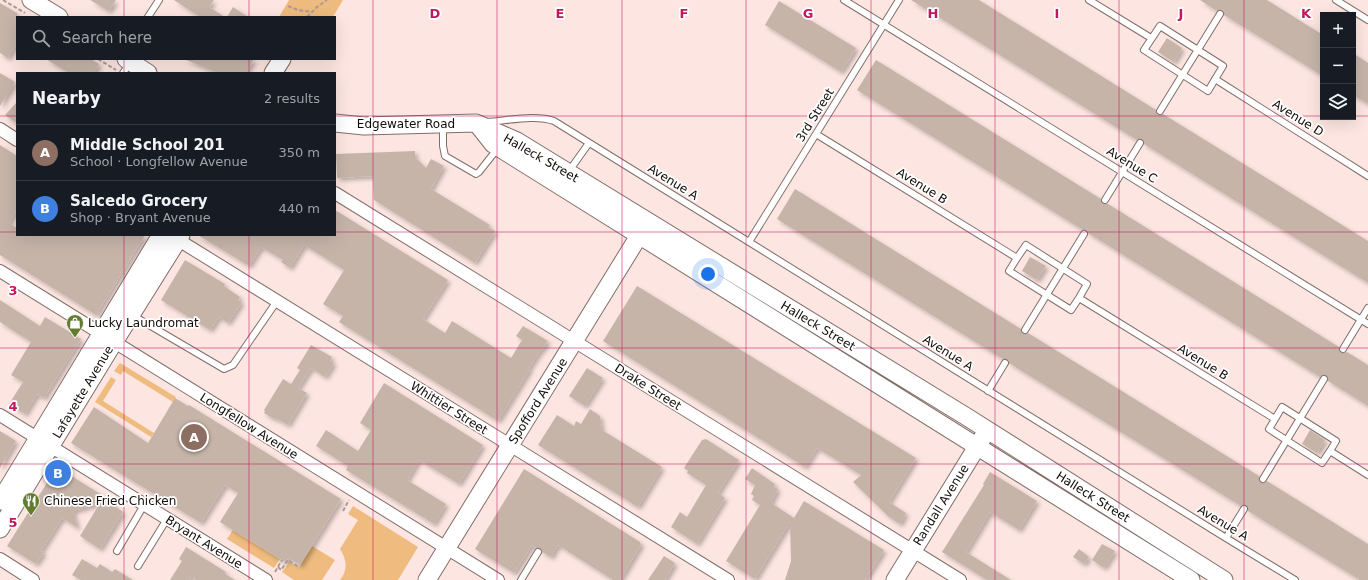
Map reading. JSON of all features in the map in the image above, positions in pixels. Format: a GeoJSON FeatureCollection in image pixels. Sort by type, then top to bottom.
{"type":"FeatureCollection","features":[{"type":"Feature","properties":{"kind":"main road"},"geometry":{"type":"LineString","coordinates":[[28,7],[56,16]]}},
{"type":"Feature","properties":{"kind":"main road"},"geometry":{"type":"LineString","coordinates":[[274,72],[281,60]]}},
{"type":"Feature","properties":{"kind":"main road"},"geometry":{"type":"LineString","coordinates":[[125,67],[144,72]]}},
{"type":"Feature","properties":{"kind":"main road","name":"Edgewater Road"},"geometry":{"type":"LineString","coordinates":[[336,123],[364,126],[476,123]]}},
{"type":"Feature","properties":{"kind":"main road","name":"Halleck Street"},"geometry":{"type":"LineString","coordinates":[[476,123],[492,144],[498,148],[643,229],[987,430],[1224,580]]}},
{"type":"Feature","properties":{"kind":"main road","name":"Halleck Street"},"geometry":{"type":"LineString","coordinates":[[476,123],[517,141],[568,173],[643,229],[977,447],[1191,580]]}},
{"type":"Feature","properties":{"kind":"main road","name":"Spofford Avenue"},"geometry":{"type":"LineString","coordinates":[[427,580],[643,229]]}},
{"type":"Feature","properties":{"kind":"main road","name":"Lafayette Avenue"},"geometry":{"type":"LineString","coordinates":[[0,529],[44,443],[107,338],[161,236]]}},
{"type":"Feature","properties":{"kind":"main road","name":"Lafayette Avenue"},"geometry":{"type":"LineString","coordinates":[[107,338],[131,314],[177,236]]}},
{"type":"Feature","properties":{"kind":"main road","name":"Randall Avenue"},"geometry":{"type":"LineString","coordinates":[[895,580],[987,430]]}},
{"type":"Feature","properties":{"kind":"main road","name":"Lafayette Avenue"},"geometry":{"type":"LineString","coordinates":[[0,500],[44,443]]}},
{"type":"Feature","properties":{"kind":"street"},"geometry":{"type":"LineString","coordinates":[[0,130],[16,139]]}},
{"type":"Feature","properties":{"kind":"street","name":"Drake Street"},"geometry":{"type":"LineString","coordinates":[[336,194],[960,580]]}},
{"type":"Feature","properties":{"kind":"street","name":"Whittier Street"},"geometry":{"type":"LineString","coordinates":[[177,236],[277,301],[728,580]]}},
{"type":"Feature","properties":{"kind":"street","name":"Longfellow Avenue"},"geometry":{"type":"LineString","coordinates":[[0,271],[498,580]]}},
{"type":"Feature","properties":{"kind":"street","name":"Bryant Avenue"},"geometry":{"type":"LineString","coordinates":[[0,415],[167,519],[270,576]]}},
{"type":"Feature","properties":{"kind":"street"},"geometry":{"type":"LineString","coordinates":[[0,559],[33,580]]}},
{"type":"Feature","properties":{"kind":"lane","name":"Avenue C"},"geometry":{"type":"LineString","coordinates":[[844,0],[1368,324]]}},
{"type":"Feature","properties":{"kind":"lane","name":"3rd Street"},"geometry":{"type":"LineString","coordinates":[[749,242],[899,0]]}},
{"type":"Feature","properties":{"kind":"lane"},"geometry":{"type":"LineString","coordinates":[[1089,0],[1151,38]]}},
{"type":"Feature","properties":{"kind":"lane"},"geometry":{"type":"LineString","coordinates":[[1336,0],[1368,20]]}},
{"type":"Feature","properties":{"kind":"lane"},"geometry":{"type":"LineString","coordinates":[[148,16],[156,1]]}},
{"type":"Feature","properties":{"kind":"lane"},"geometry":{"type":"LineString","coordinates":[[1160,111],[1220,14]]}},
{"type":"Feature","properties":{"kind":"lane"},"geometry":{"type":"LineString","coordinates":[[1160,26],[1198,50],[1224,66],[1208,91],[1144,50],[1160,26]]}},
{"type":"Feature","properties":{"kind":"lane","name":"Avenue D"},"geometry":{"type":"LineString","coordinates":[[1215,79],[1368,176]]}},
{"type":"Feature","properties":{"kind":"lane","name":"Avenue A"},"geometry":{"type":"LineString","coordinates":[[476,123],[538,118],[554,121],[1295,580]]}},
{"type":"Feature","properties":{"kind":"lane"},"geometry":{"type":"LineString","coordinates":[[443,124],[443,146],[445,156],[476,174],[498,148]]}},
{"type":"Feature","properties":{"kind":"lane","name":"Avenue B"},"geometry":{"type":"LineString","coordinates":[[816,134],[1017,258]]}},
{"type":"Feature","properties":{"kind":"lane"},"geometry":{"type":"LineString","coordinates":[[568,173],[589,143]]}},
{"type":"Feature","properties":{"kind":"lane"},"geometry":{"type":"LineString","coordinates":[[1105,200],[1140,143]]}},
{"type":"Feature","properties":{"kind":"lane"},"geometry":{"type":"LineString","coordinates":[[1025,330],[1084,234]]}},
{"type":"Feature","properties":{"kind":"lane"},"geometry":{"type":"LineString","coordinates":[[1026,245],[1087,284],[1071,310],[1009,271],[1017,258],[1026,245]]}},
{"type":"Feature","properties":{"kind":"lane","name":"Avenue B"},"geometry":{"type":"LineString","coordinates":[[1079,298],[1275,420]]}},
{"type":"Feature","properties":{"kind":"lane"},"geometry":{"type":"LineString","coordinates":[[131,314],[224,369],[233,365],[277,301]]}},
{"type":"Feature","properties":{"kind":"lane"},"geometry":{"type":"LineString","coordinates":[[1343,349],[1368,308]]}},
{"type":"Feature","properties":{"kind":"lane"},"geometry":{"type":"LineString","coordinates":[[988,391],[1005,363]]}},
{"type":"Feature","properties":{"kind":"lane"},"geometry":{"type":"LineString","coordinates":[[1263,479],[1324,379]]}},
{"type":"Feature","properties":{"kind":"lane"},"geometry":{"type":"LineString","coordinates":[[1282,407],[1336,441],[1322,463],[1269,429],[1275,420],[1282,407]]}},
{"type":"Feature","properties":{"kind":"lane"},"geometry":{"type":"LineString","coordinates":[[1330,451],[1368,475]]}},
{"type":"Feature","properties":{"kind":"lane"},"geometry":{"type":"LineString","coordinates":[[117,551],[144,505]]}},
{"type":"Feature","properties":{"kind":"lane"},"geometry":{"type":"LineString","coordinates":[[1226,538],[1244,509]]}},
{"type":"Feature","properties":{"kind":"lane"},"geometry":{"type":"LineString","coordinates":[[138,566],[167,519]]}},
{"type":"Feature","properties":{"kind":"lane"},"geometry":{"type":"LineString","coordinates":[[521,580],[538,552]]}},
{"type":"Feature","properties":{"kind":"path"},"geometry":{"type":"LineString","coordinates":[[3,0],[28,7]]}},
{"type":"Feature","properties":{"kind":"path"},"geometry":{"type":"LineString","coordinates":[[308,16],[327,0]]}},
{"type":"Feature","properties":{"kind":"path"},"geometry":{"type":"LineString","coordinates":[[288,6],[312,12]]}},
{"type":"Feature","properties":{"kind":"path"},"geometry":{"type":"LineString","coordinates":[[101,60],[125,67]]}},
{"type":"Feature","properties":{"kind":"path"},"geometry":{"type":"LineString","coordinates":[[343,511],[349,500]]}},
{"type":"Feature","properties":{"kind":"path"},"geometry":{"type":"LineString","coordinates":[[270,576],[282,560]]}},
{"type":"Feature","properties":{"kind":"path"},"geometry":{"type":"LineString","coordinates":[[278,567],[281,570],[288,560],[299,567]]}},
{"type":"Feature","properties":{"kind":"shaded area"},"geometry":{"type":"Polygon","coordinates":[[[289,0],[343,0],[334,16],[280,16],[289,0]]]}},
{"type":"Feature","properties":{"kind":"shaded area"},"geometry":{"type":"Polygon","coordinates":[[[120,363],[176,397],[173,402],[123,371],[121,375],[114,371],[120,363]]]}},
{"type":"Feature","properties":{"kind":"shaded area"},"geometry":{"type":"Polygon","coordinates":[[[111,377],[116,380],[103,401],[154,433],[151,437],[95,402],[111,377]]]}},
{"type":"Feature","properties":{"kind":"shaded area"},"geometry":{"type":"Polygon","coordinates":[[[353,506],[418,547],[398,580],[340,580],[343,576],[346,565],[340,549],[358,520],[348,514],[353,506]]]}},
{"type":"Feature","properties":{"kind":"shaded area"},"geometry":{"type":"Polygon","coordinates":[[[233,530],[280,559],[274,568],[227,539],[233,530]]]}},
{"type":"Feature","properties":{"kind":"shaded area"},"geometry":{"type":"Polygon","coordinates":[[[312,546],[335,560],[322,580],[294,580],[282,572],[289,562],[299,567],[312,546]]]}},
{"type":"Feature","properties":{"kind":"building"},"geometry":{"type":"Polygon","coordinates":[[[90,0],[116,0],[109,11],[90,0]]]}},
{"type":"Feature","properties":{"kind":"building"},"geometry":{"type":"Polygon","coordinates":[[[174,0],[214,0],[209,7],[223,16],[198,16],[174,0]]]}},
{"type":"Feature","properties":{"kind":"building"},"geometry":{"type":"Polygon","coordinates":[[[911,0],[979,0],[1156,110],[1158,115],[1163,114],[1368,241],[1368,283],[1144,144],[1143,139],[1137,140],[911,0]]]}},
{"type":"Feature","properties":{"kind":"building"},"geometry":{"type":"Polygon","coordinates":[[[1200,0],[1267,0],[1320,33],[1320,74],[1224,15],[1222,10],[1217,11],[1200,0]]]}},
{"type":"Feature","properties":{"kind":"building"},"geometry":{"type":"Polygon","coordinates":[[[779,1],[856,48],[841,72],[765,25],[779,1]]]}},
{"type":"Feature","properties":{"kind":"building"},"geometry":{"type":"Polygon","coordinates":[[[0,3],[17,13],[17,16],[16,45],[8,58],[0,53],[0,3]]]}},
{"type":"Feature","properties":{"kind":"building"},"geometry":{"type":"Polygon","coordinates":[[[233,7],[246,16],[228,16],[233,7]]]}},
{"type":"Feature","properties":{"kind":"building"},"geometry":{"type":"Polygon","coordinates":[[[1167,38],[1182,48],[1174,62],[1158,52],[1167,38]]]}},
{"type":"Feature","properties":{"kind":"building"},"geometry":{"type":"Polygon","coordinates":[[[1356,55],[1368,63],[1368,104],[1356,97],[1356,55]]]}},
{"type":"Feature","properties":{"kind":"building"},"geometry":{"type":"Polygon","coordinates":[[[48,60],[93,60],[99,64],[95,72],[67,72],[48,60]]]}},
{"type":"Feature","properties":{"kind":"building"},"geometry":{"type":"Polygon","coordinates":[[[186,60],[253,60],[247,72],[216,72],[186,60]]]}},
{"type":"Feature","properties":{"kind":"building"},"geometry":{"type":"Polygon","coordinates":[[[876,60],[1101,199],[1102,204],[1108,204],[1339,347],[1340,353],[1347,352],[1368,365],[1368,406],[1328,381],[1327,375],[1320,377],[1088,233],[1087,230],[1083,230],[857,90],[876,60]]]}},
{"type":"Feature","properties":{"kind":"building"},"geometry":{"type":"Polygon","coordinates":[[[0,73],[15,82],[0,106],[0,73]]]}},
{"type":"Feature","properties":{"kind":"building"},"geometry":{"type":"Polygon","coordinates":[[[16,103],[16,122],[5,115],[16,103]]]}},
{"type":"Feature","properties":{"kind":"building"},"geometry":{"type":"Polygon","coordinates":[[[0,145],[16,155],[16,212],[9,223],[16,227],[16,236],[144,236],[96,315],[0,255],[0,145]]]}},
{"type":"Feature","properties":{"kind":"building"},"geometry":{"type":"Polygon","coordinates":[[[415,151],[415,157],[426,168],[431,159],[444,166],[431,189],[490,225],[488,227],[495,231],[475,263],[374,200],[373,176],[337,178],[336,154],[415,151]]]}},
{"type":"Feature","properties":{"kind":"building"},"geometry":{"type":"Polygon","coordinates":[[[795,189],[1021,329],[1022,334],[1028,333],[1259,476],[1260,483],[1267,481],[1368,544],[1368,580],[1360,580],[1248,511],[1247,505],[1241,506],[1009,363],[1008,359],[1003,359],[777,219],[795,189]]]}},
{"type":"Feature","properties":{"kind":"building"},"geometry":{"type":"Polygon","coordinates":[[[336,211],[448,280],[423,319],[445,333],[452,321],[511,358],[522,340],[516,336],[523,326],[548,341],[529,368],[530,369],[498,421],[339,322],[343,316],[323,304],[344,270],[304,245],[290,268],[281,262],[283,260],[261,247],[249,266],[200,236],[336,236],[336,211]]]}},
{"type":"Feature","properties":{"kind":"building"},"geometry":{"type":"Polygon","coordinates":[[[1030,257],[1046,266],[1037,280],[1022,271],[1030,257]]]}},
{"type":"Feature","properties":{"kind":"building"},"geometry":{"type":"Polygon","coordinates":[[[185,260],[225,284],[224,286],[240,297],[238,300],[242,302],[228,323],[219,317],[210,330],[161,300],[185,260]]]}},
{"type":"Feature","properties":{"kind":"building"},"geometry":{"type":"Polygon","coordinates":[[[637,286],[916,458],[889,502],[906,513],[900,524],[889,517],[853,482],[861,475],[817,448],[805,467],[603,341],[637,286]]]}},
{"type":"Feature","properties":{"kind":"building"},"geometry":{"type":"Polygon","coordinates":[[[0,300],[40,326],[45,317],[81,339],[44,398],[37,394],[25,414],[9,404],[23,382],[11,375],[31,342],[0,322],[0,300]]]}},
{"type":"Feature","properties":{"kind":"building"},"geometry":{"type":"Polygon","coordinates":[[[311,345],[332,357],[330,361],[334,363],[325,377],[311,368],[298,388],[307,393],[288,425],[264,413],[264,410],[283,379],[291,384],[300,370],[297,368],[311,345]]]}},
{"type":"Feature","properties":{"kind":"building"},"geometry":{"type":"Polygon","coordinates":[[[587,368],[603,378],[585,406],[569,396],[587,368]]]}},
{"type":"Feature","properties":{"kind":"building"},"geometry":{"type":"Polygon","coordinates":[[[384,383],[483,445],[459,484],[419,460],[407,480],[446,504],[434,524],[346,470],[348,466],[316,446],[326,430],[358,451],[371,430],[360,423],[384,383]]]}},
{"type":"Feature","properties":{"kind":"building"},"geometry":{"type":"Polygon","coordinates":[[[175,398],[188,406],[189,405],[341,499],[300,565],[288,558],[285,562],[220,522],[238,493],[225,485],[201,523],[71,443],[94,407],[148,443],[175,398]]]}},
{"type":"Feature","properties":{"kind":"building"},"geometry":{"type":"Polygon","coordinates":[[[590,409],[600,416],[602,430],[662,467],[638,507],[538,445],[557,415],[574,426],[576,421],[581,424],[590,409]]]}},
{"type":"Feature","properties":{"kind":"building"},"geometry":{"type":"Polygon","coordinates":[[[1310,430],[1325,440],[1317,453],[1302,444],[1310,430]]]}},
{"type":"Feature","properties":{"kind":"building"},"geometry":{"type":"Polygon","coordinates":[[[0,431],[16,441],[0,468],[0,431]]]}},
{"type":"Feature","properties":{"kind":"building"},"geometry":{"type":"Polygon","coordinates":[[[706,439],[739,460],[718,493],[725,498],[697,544],[671,527],[680,512],[687,517],[706,485],[687,473],[688,471],[684,468],[702,440],[706,439]]]}},
{"type":"Feature","properties":{"kind":"building"},"geometry":{"type":"Polygon","coordinates":[[[57,467],[115,503],[113,505],[123,512],[100,549],[80,536],[100,503],[73,511],[78,528],[62,518],[41,551],[44,552],[36,564],[7,546],[57,467]]]}},
{"type":"Feature","properties":{"kind":"building"},"geometry":{"type":"Polygon","coordinates":[[[752,468],[775,484],[774,487],[778,489],[771,502],[794,518],[804,501],[884,550],[865,580],[785,580],[791,561],[790,522],[755,579],[726,561],[760,505],[752,500],[754,496],[751,494],[755,485],[745,479],[752,468]]]}},
{"type":"Feature","properties":{"kind":"building"},"geometry":{"type":"Polygon","coordinates":[[[524,469],[640,542],[641,545],[620,580],[613,580],[558,545],[551,557],[542,552],[541,548],[536,548],[532,545],[514,573],[475,549],[524,469]]]}},
{"type":"Feature","properties":{"kind":"building"},"geometry":{"type":"Polygon","coordinates":[[[990,472],[1037,501],[1019,530],[990,512],[966,552],[1011,580],[987,580],[942,552],[984,485],[983,484],[990,472]]]}},
{"type":"Feature","properties":{"kind":"building"},"geometry":{"type":"Polygon","coordinates":[[[1102,544],[1115,551],[1104,568],[1092,560],[1102,544]]]}},
{"type":"Feature","properties":{"kind":"building"},"geometry":{"type":"Polygon","coordinates":[[[186,547],[226,572],[225,574],[235,580],[196,580],[191,577],[189,580],[170,580],[182,561],[179,559],[186,547]]]}},
{"type":"Feature","properties":{"kind":"building"},"geometry":{"type":"Polygon","coordinates":[[[1079,549],[1089,557],[1084,564],[1073,557],[1079,549]]]}},
{"type":"Feature","properties":{"kind":"building"},"geometry":{"type":"Polygon","coordinates":[[[664,556],[675,563],[665,580],[648,580],[664,556]]]}},
{"type":"Feature","properties":{"kind":"building"},"geometry":{"type":"Polygon","coordinates":[[[82,559],[97,568],[100,564],[112,572],[115,569],[133,580],[81,580],[72,575],[82,559]]]}},
{"type":"Feature","properties":{"kind":"place","name":"Lucky Laundromat"},"geometry":{"type":"Point","coordinates":[75,338]}},
{"type":"Feature","properties":{"kind":"place","name":"Middle School 201"},"geometry":{"type":"Point","coordinates":[194,437]}},
{"type":"Feature","properties":{"kind":"place","name":"Salcedo Grocery"},"geometry":{"type":"Point","coordinates":[58,473]}},
{"type":"Feature","properties":{"kind":"place","name":"Chinese Fried Chicken"},"geometry":{"type":"Point","coordinates":[31,516]}}]}
